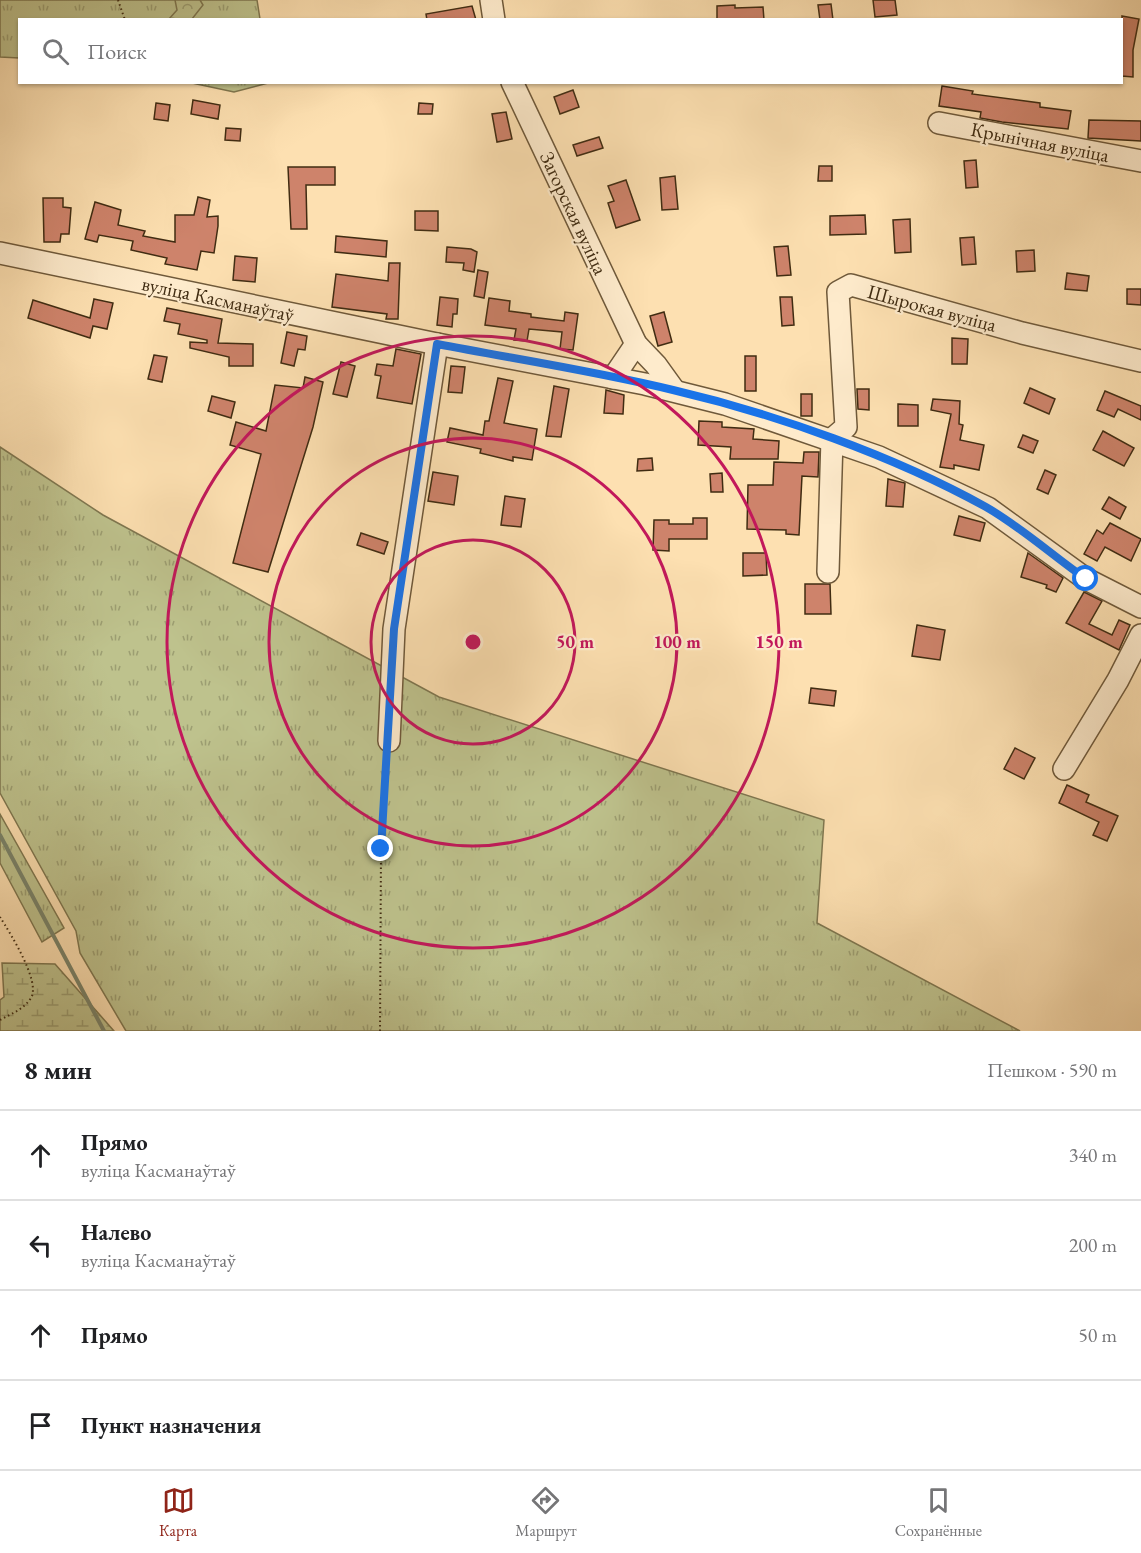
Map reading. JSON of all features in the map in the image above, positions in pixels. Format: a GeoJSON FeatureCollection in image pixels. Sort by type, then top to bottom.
{"type":"FeatureCollection","features":[{"type":"Feature","properties":{"kind":"street"},"geometry":{"type":"LineString","coordinates":[[491,0],[494,18]]}},
{"type":"Feature","properties":{"kind":"street","name":"Загорская вуліца"},"geometry":{"type":"LineString","coordinates":[[514,84],[636,344],[656,365],[674,390]]}},
{"type":"Feature","properties":{"kind":"street","name":"Крынічная вуліца"},"geometry":{"type":"LineString","coordinates":[[939,123],[1141,161]]}},
{"type":"Feature","properties":{"kind":"street","name":"вуліца Касманаўтаў"},"geometry":{"type":"LineString","coordinates":[[0,253],[437,344],[674,390],[725,404],[879,457],[988,508],[1086,579],[1141,607]]}},
{"type":"Feature","properties":{"kind":"street","name":"Шырокая вуліца"},"geometry":{"type":"LineString","coordinates":[[832,440],[846,428],[838,292],[851,285],[1023,333],[1141,361]]}},
{"type":"Feature","properties":{"kind":"street"},"geometry":{"type":"LineString","coordinates":[[389,741],[394,629],[437,344]]}},
{"type":"Feature","properties":{"kind":"street"},"geometry":{"type":"LineString","coordinates":[[613,378],[636,344]]}},
{"type":"Feature","properties":{"kind":"street"},"geometry":{"type":"LineString","coordinates":[[828,572],[832,440]]}},
{"type":"Feature","properties":{"kind":"street"},"geometry":{"type":"LineString","coordinates":[[1064,769],[1118,680],[1141,635]]}},
{"type":"Feature","properties":{"kind":"path"},"geometry":{"type":"LineString","coordinates":[[118,0],[124,18]]}},
{"type":"Feature","properties":{"kind":"path"},"geometry":{"type":"LineString","coordinates":[[380,1031],[381,849],[389,741]]}},
{"type":"Feature","properties":{"kind":"path"},"geometry":{"type":"LineString","coordinates":[[0,917],[33,982],[32,997],[22,1008],[0,1020]]}},
{"type":"Feature","properties":{"kind":"green space"},"geometry":{"type":"Polygon","coordinates":[[[0,0],[257,0],[260,18],[18,18],[18,58],[0,57],[0,0]]]}},
{"type":"Feature","properties":{"kind":"green space"},"geometry":{"type":"Polygon","coordinates":[[[175,0],[200,0],[203,5],[193,18],[170,18],[177,10],[175,0]]]}},
{"type":"Feature","properties":{"kind":"green space"},"geometry":{"type":"Polygon","coordinates":[[[197,84],[264,84],[234,92],[197,84]]]}},
{"type":"Feature","properties":{"kind":"green space"},"geometry":{"type":"Polygon","coordinates":[[[0,447],[103,515],[439,697],[824,820],[817,923],[1020,1031],[126,1031],[80,953],[76,931],[0,793],[0,447]]]}},
{"type":"Feature","properties":{"kind":"green space"},"geometry":{"type":"Polygon","coordinates":[[[0,814],[64,928],[42,942],[0,863],[0,814]]]}},
{"type":"Feature","properties":{"kind":"green space"},"geometry":{"type":"Polygon","coordinates":[[[2,963],[55,964],[114,1031],[0,1031],[0,1000],[4,997],[2,963]]]}},
{"type":"Feature","properties":{"kind":"building"},"geometry":{"type":"Polygon","coordinates":[[[873,0],[895,0],[897,15],[875,17],[873,0]]]}},
{"type":"Feature","properties":{"kind":"building"},"geometry":{"type":"Polygon","coordinates":[[[831,4],[833,18],[820,18],[818,5],[831,4]]]}},
{"type":"Feature","properties":{"kind":"building"},"geometry":{"type":"Polygon","coordinates":[[[472,6],[475,18],[427,18],[426,14],[472,6]]]}},
{"type":"Feature","properties":{"kind":"building"},"geometry":{"type":"Polygon","coordinates":[[[717,6],[763,7],[764,18],[717,18],[717,6]]]}},
{"type":"Feature","properties":{"kind":"building"},"geometry":{"type":"Polygon","coordinates":[[[1122,16],[1139,19],[1133,50],[1133,77],[1123,76],[1122,16]]]}},
{"type":"Feature","properties":{"kind":"building"},"geometry":{"type":"Polygon","coordinates":[[[942,86],[973,91],[972,94],[1040,103],[1040,107],[1071,111],[1068,129],[1002,122],[980,118],[981,112],[939,106],[942,86]]]}},
{"type":"Feature","properties":{"kind":"building"},"geometry":{"type":"Polygon","coordinates":[[[573,90],[579,107],[560,114],[554,97],[573,90]]]}},
{"type":"Feature","properties":{"kind":"building"},"geometry":{"type":"Polygon","coordinates":[[[193,100],[220,105],[218,119],[191,114],[193,100]]]}},
{"type":"Feature","properties":{"kind":"building"},"geometry":{"type":"Polygon","coordinates":[[[156,103],[170,105],[168,121],[154,119],[156,103]]]}},
{"type":"Feature","properties":{"kind":"building"},"geometry":{"type":"Polygon","coordinates":[[[419,103],[433,104],[432,114],[418,114],[419,103]]]}},
{"type":"Feature","properties":{"kind":"building"},"geometry":{"type":"Polygon","coordinates":[[[506,112],[512,139],[497,142],[492,114],[506,112]]]}},
{"type":"Feature","properties":{"kind":"building"},"geometry":{"type":"Polygon","coordinates":[[[1089,120],[1141,121],[1141,141],[1088,138],[1089,120]]]}},
{"type":"Feature","properties":{"kind":"building"},"geometry":{"type":"Polygon","coordinates":[[[226,128],[241,129],[240,141],[225,140],[226,128]]]}},
{"type":"Feature","properties":{"kind":"building"},"geometry":{"type":"Polygon","coordinates":[[[599,137],[603,148],[577,156],[573,145],[599,137]]]}},
{"type":"Feature","properties":{"kind":"building"},"geometry":{"type":"Polygon","coordinates":[[[976,160],[978,187],[966,188],[964,161],[976,160]]]}},
{"type":"Feature","properties":{"kind":"building"},"geometry":{"type":"Polygon","coordinates":[[[819,166],[832,166],[832,181],[818,181],[819,166]]]}},
{"type":"Feature","properties":{"kind":"building"},"geometry":{"type":"Polygon","coordinates":[[[288,167],[335,167],[335,185],[306,185],[307,229],[291,229],[288,167]]]}},
{"type":"Feature","properties":{"kind":"building"},"geometry":{"type":"Polygon","coordinates":[[[675,176],[678,209],[662,210],[660,178],[675,176]]]}},
{"type":"Feature","properties":{"kind":"building"},"geometry":{"type":"Polygon","coordinates":[[[626,180],[640,220],[616,228],[608,203],[614,201],[608,186],[626,180]]]}},
{"type":"Feature","properties":{"kind":"building"},"geometry":{"type":"Polygon","coordinates":[[[198,197],[210,200],[207,217],[218,216],[218,226],[214,253],[201,251],[197,270],[165,264],[167,258],[131,250],[133,241],[99,235],[97,242],[85,239],[95,202],[121,210],[118,225],[145,231],[143,236],[175,242],[175,215],[194,215],[198,197]]]}},
{"type":"Feature","properties":{"kind":"building"},"geometry":{"type":"Polygon","coordinates":[[[43,198],[63,198],[63,207],[71,208],[69,234],[61,234],[60,242],[44,242],[43,198]]]}},
{"type":"Feature","properties":{"kind":"building"},"geometry":{"type":"Polygon","coordinates":[[[415,211],[438,211],[438,231],[415,230],[415,211]]]}},
{"type":"Feature","properties":{"kind":"building"},"geometry":{"type":"Polygon","coordinates":[[[865,215],[866,234],[830,235],[830,216],[865,215]]]}},
{"type":"Feature","properties":{"kind":"building"},"geometry":{"type":"Polygon","coordinates":[[[910,219],[911,252],[895,253],[893,220],[910,219]]]}},
{"type":"Feature","properties":{"kind":"building"},"geometry":{"type":"Polygon","coordinates":[[[336,236],[387,241],[386,257],[335,252],[336,236]]]}},
{"type":"Feature","properties":{"kind":"building"},"geometry":{"type":"Polygon","coordinates":[[[974,237],[976,264],[962,265],[960,238],[974,237]]]}},
{"type":"Feature","properties":{"kind":"building"},"geometry":{"type":"Polygon","coordinates":[[[788,246],[791,275],[777,276],[774,247],[788,246]]]}},
{"type":"Feature","properties":{"kind":"building"},"geometry":{"type":"Polygon","coordinates":[[[447,247],[471,249],[477,252],[474,272],[463,270],[464,263],[446,262],[447,247]]]}},
{"type":"Feature","properties":{"kind":"building"},"geometry":{"type":"Polygon","coordinates":[[[1034,250],[1035,271],[1017,272],[1016,251],[1034,250]]]}},
{"type":"Feature","properties":{"kind":"building"},"geometry":{"type":"Polygon","coordinates":[[[235,256],[257,258],[255,282],[233,280],[235,256]]]}},
{"type":"Feature","properties":{"kind":"building"},"geometry":{"type":"Polygon","coordinates":[[[389,263],[400,263],[398,319],[386,319],[387,314],[332,307],[336,274],[388,281],[389,263]]]}},
{"type":"Feature","properties":{"kind":"building"},"geometry":{"type":"Polygon","coordinates":[[[478,270],[488,272],[484,298],[474,296],[478,270]]]}},
{"type":"Feature","properties":{"kind":"building"},"geometry":{"type":"Polygon","coordinates":[[[1067,273],[1089,276],[1087,291],[1065,289],[1067,273]]]}},
{"type":"Feature","properties":{"kind":"building"},"geometry":{"type":"Polygon","coordinates":[[[1127,289],[1141,289],[1141,305],[1127,304],[1127,289]]]}},
{"type":"Feature","properties":{"kind":"building"},"geometry":{"type":"Polygon","coordinates":[[[440,297],[458,299],[457,314],[453,314],[452,327],[437,325],[440,297]]]}},
{"type":"Feature","properties":{"kind":"building"},"geometry":{"type":"Polygon","coordinates":[[[780,297],[792,297],[794,325],[782,326],[780,297]]]}},
{"type":"Feature","properties":{"kind":"building"},"geometry":{"type":"Polygon","coordinates":[[[489,298],[510,301],[509,311],[531,314],[531,317],[564,321],[565,312],[578,314],[573,350],[560,349],[562,332],[529,329],[527,341],[514,340],[516,329],[485,325],[489,298]]]}},
{"type":"Feature","properties":{"kind":"building"},"geometry":{"type":"Polygon","coordinates":[[[94,299],[113,303],[107,329],[93,326],[90,338],[28,318],[33,300],[90,318],[94,299]]]}},
{"type":"Feature","properties":{"kind":"building"},"geometry":{"type":"Polygon","coordinates":[[[167,308],[222,319],[218,343],[253,344],[253,366],[229,366],[229,357],[190,348],[190,342],[207,343],[207,340],[178,334],[180,324],[164,321],[167,308]]]}},
{"type":"Feature","properties":{"kind":"building"},"geometry":{"type":"Polygon","coordinates":[[[664,312],[672,342],[658,346],[650,316],[664,312]]]}},
{"type":"Feature","properties":{"kind":"building"},"geometry":{"type":"Polygon","coordinates":[[[287,332],[307,336],[305,350],[298,349],[294,366],[281,363],[287,332]]]}},
{"type":"Feature","properties":{"kind":"building"},"geometry":{"type":"Polygon","coordinates":[[[952,338],[968,339],[967,364],[952,364],[952,338]]]}},
{"type":"Feature","properties":{"kind":"building"},"geometry":{"type":"Polygon","coordinates":[[[396,349],[421,354],[412,404],[377,398],[381,376],[375,375],[377,364],[393,366],[396,349]]]}},
{"type":"Feature","properties":{"kind":"building"},"geometry":{"type":"Polygon","coordinates":[[[154,355],[167,357],[162,382],[148,379],[154,355]]]}},
{"type":"Feature","properties":{"kind":"building"},"geometry":{"type":"Polygon","coordinates":[[[745,356],[756,356],[756,391],[745,391],[745,356]]]}},
{"type":"Feature","properties":{"kind":"building"},"geometry":{"type":"Polygon","coordinates":[[[341,362],[355,366],[347,397],[333,394],[341,362]]]}},
{"type":"Feature","properties":{"kind":"building"},"geometry":{"type":"Polygon","coordinates":[[[451,366],[465,367],[462,393],[448,392],[451,366]]]}},
{"type":"Feature","properties":{"kind":"building"},"geometry":{"type":"Polygon","coordinates":[[[305,377],[323,382],[313,427],[268,572],[233,563],[261,454],[230,445],[236,422],[266,431],[275,385],[303,388],[305,377]]]}},
{"type":"Feature","properties":{"kind":"building"},"geometry":{"type":"Polygon","coordinates":[[[498,378],[513,381],[504,423],[537,429],[532,460],[513,457],[513,461],[480,453],[481,449],[447,442],[450,428],[483,435],[485,421],[489,421],[498,378]]]}},
{"type":"Feature","properties":{"kind":"building"},"geometry":{"type":"Polygon","coordinates":[[[554,386],[569,389],[561,437],[546,436],[554,386]]]}},
{"type":"Feature","properties":{"kind":"building"},"geometry":{"type":"Polygon","coordinates":[[[1030,388],[1055,399],[1049,414],[1024,403],[1030,388]]]}},
{"type":"Feature","properties":{"kind":"building"},"geometry":{"type":"Polygon","coordinates":[[[857,389],[869,389],[869,410],[858,409],[857,389]]]}},
{"type":"Feature","properties":{"kind":"building"},"geometry":{"type":"Polygon","coordinates":[[[606,390],[624,395],[623,414],[604,413],[606,390]]]}},
{"type":"Feature","properties":{"kind":"building"},"geometry":{"type":"Polygon","coordinates":[[[1105,391],[1141,406],[1141,420],[1118,409],[1114,417],[1097,410],[1105,391]]]}},
{"type":"Feature","properties":{"kind":"building"},"geometry":{"type":"Polygon","coordinates":[[[801,394],[812,394],[812,416],[801,416],[801,394]]]}},
{"type":"Feature","properties":{"kind":"building"},"geometry":{"type":"Polygon","coordinates":[[[212,396],[235,402],[231,418],[208,411],[212,396]]]}},
{"type":"Feature","properties":{"kind":"building"},"geometry":{"type":"Polygon","coordinates":[[[933,399],[960,401],[959,424],[963,425],[960,440],[984,445],[979,470],[954,465],[954,469],[940,467],[951,414],[931,410],[933,399]]]}},
{"type":"Feature","properties":{"kind":"building"},"geometry":{"type":"Polygon","coordinates":[[[898,404],[918,405],[918,426],[898,426],[898,404]]]}},
{"type":"Feature","properties":{"kind":"building"},"geometry":{"type":"Polygon","coordinates":[[[699,421],[722,422],[722,427],[754,429],[753,439],[779,441],[778,459],[730,459],[731,447],[698,445],[699,421]]]}},
{"type":"Feature","properties":{"kind":"building"},"geometry":{"type":"Polygon","coordinates":[[[1103,431],[1134,448],[1124,466],[1093,450],[1103,431]]]}},
{"type":"Feature","properties":{"kind":"building"},"geometry":{"type":"Polygon","coordinates":[[[1023,435],[1038,441],[1033,453],[1018,447],[1023,435]]]}},
{"type":"Feature","properties":{"kind":"building"},"geometry":{"type":"Polygon","coordinates":[[[804,452],[819,452],[818,477],[802,476],[799,535],[786,534],[786,530],[747,529],[748,485],[773,485],[774,462],[803,463],[804,452]]]}},
{"type":"Feature","properties":{"kind":"building"},"geometry":{"type":"Polygon","coordinates":[[[652,458],[653,470],[637,471],[638,459],[652,458]]]}},
{"type":"Feature","properties":{"kind":"building"},"geometry":{"type":"Polygon","coordinates":[[[1045,470],[1056,475],[1048,494],[1037,489],[1045,470]]]}},
{"type":"Feature","properties":{"kind":"building"},"geometry":{"type":"Polygon","coordinates":[[[433,472],[458,476],[454,505],[428,501],[433,472]]]}},
{"type":"Feature","properties":{"kind":"building"},"geometry":{"type":"Polygon","coordinates":[[[722,473],[723,492],[711,492],[710,474],[722,473]]]}},
{"type":"Feature","properties":{"kind":"building"},"geometry":{"type":"Polygon","coordinates":[[[888,479],[905,483],[903,507],[886,506],[888,479]]]}},
{"type":"Feature","properties":{"kind":"building"},"geometry":{"type":"Polygon","coordinates":[[[505,496],[525,499],[521,527],[501,525],[505,496]]]}},
{"type":"Feature","properties":{"kind":"building"},"geometry":{"type":"Polygon","coordinates":[[[1109,497],[1126,507],[1120,519],[1102,509],[1109,497]]]}},
{"type":"Feature","properties":{"kind":"building"},"geometry":{"type":"Polygon","coordinates":[[[959,516],[985,523],[980,541],[954,535],[959,516]]]}},
{"type":"Feature","properties":{"kind":"building"},"geometry":{"type":"Polygon","coordinates":[[[693,518],[707,518],[707,539],[669,539],[669,551],[653,550],[654,520],[669,520],[669,524],[693,524],[693,518]]]}},
{"type":"Feature","properties":{"kind":"building"},"geometry":{"type":"Polygon","coordinates":[[[1110,523],[1141,539],[1131,561],[1105,547],[1097,561],[1084,554],[1097,530],[1103,534],[1110,523]]]}},
{"type":"Feature","properties":{"kind":"building"},"geometry":{"type":"Polygon","coordinates":[[[361,533],[388,542],[384,554],[357,545],[361,533]]]}},
{"type":"Feature","properties":{"kind":"building"},"geometry":{"type":"Polygon","coordinates":[[[743,553],[766,553],[767,575],[743,576],[743,553]]]}},
{"type":"Feature","properties":{"kind":"building"},"geometry":{"type":"Polygon","coordinates":[[[1028,553],[1063,578],[1056,592],[1046,588],[1047,585],[1021,577],[1028,553]]]}},
{"type":"Feature","properties":{"kind":"building"},"geometry":{"type":"Polygon","coordinates":[[[805,584],[830,584],[831,614],[805,614],[805,584]]]}},
{"type":"Feature","properties":{"kind":"building"},"geometry":{"type":"Polygon","coordinates":[[[1084,592],[1102,601],[1089,624],[1112,635],[1119,620],[1130,625],[1119,650],[1066,623],[1084,592]]]}},
{"type":"Feature","properties":{"kind":"building"},"geometry":{"type":"Polygon","coordinates":[[[917,625],[945,630],[940,660],[912,656],[917,625]]]}},
{"type":"Feature","properties":{"kind":"building"},"geometry":{"type":"Polygon","coordinates":[[[811,688],[836,691],[834,706],[809,703],[811,688]]]}},
{"type":"Feature","properties":{"kind":"building"},"geometry":{"type":"Polygon","coordinates":[[[1015,748],[1035,758],[1024,779],[1004,769],[1015,748]]]}},
{"type":"Feature","properties":{"kind":"building"},"geometry":{"type":"Polygon","coordinates":[[[1067,785],[1089,795],[1086,802],[1118,816],[1107,841],[1093,835],[1099,822],[1059,803],[1067,785]]]}},
{"type":"Feature","properties":{"kind":"waterway"},"geometry":{"type":"LineString","coordinates":[[0,835],[104,1031]]}},
{"type":"Feature","properties":{"kind":"route"},"geometry":{"type":"LineString","coordinates":[[381,849],[394,629],[437,344],[674,390],[725,404],[879,457],[988,508],[1086,579]]}}]}
